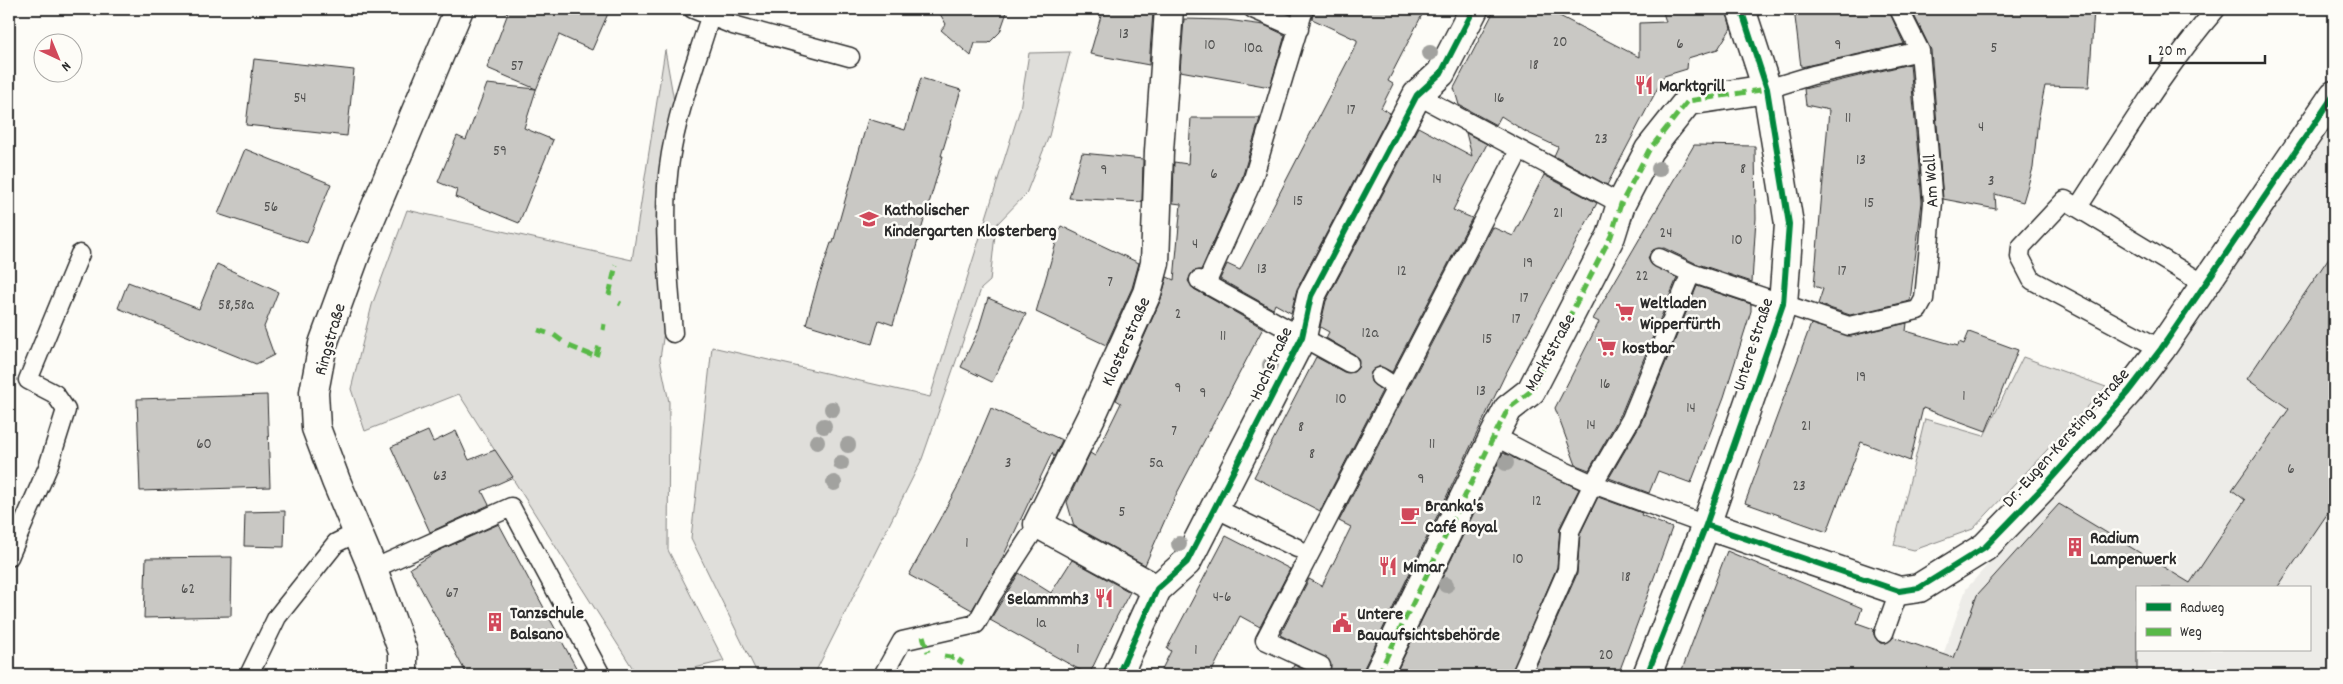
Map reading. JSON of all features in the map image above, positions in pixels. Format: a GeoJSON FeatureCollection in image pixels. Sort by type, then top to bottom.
{"type":"FeatureCollection","features":[{"type":"Feature","properties":{"kind":"street","name":"Ringstraße"},"geometry":{"type":"LineString","coordinates":[[403,675],[403,652],[373,569],[316,428],[314,392],[323,344],[357,251],[459,9]]}},
{"type":"Feature","properties":{"kind":"street","name":"Klosterstraße"},"geometry":{"type":"LineString","coordinates":[[1038,524],[1091,417],[1147,293],[1155,263],[1159,151],[1169,9]]}},
{"type":"Feature","properties":{"kind":"street","name":"Hochstraße"},"geometry":{"type":"LineString","coordinates":[[1118,675],[1157,589],[1187,562],[1215,508],[1302,337],[1311,296],[1417,96],[1441,73],[1474,9]]}},
{"type":"Feature","properties":{"kind":"street","name":"Untere Straße"},"geometry":{"type":"LineString","coordinates":[[1647,675],[1706,525],[1783,304],[1789,224],[1766,89],[1741,9]]}},
{"type":"Feature","properties":{"kind":"street","name":"Marktstraße"},"geometry":{"type":"LineString","coordinates":[[1378,675],[1494,436],[1508,409],[1530,391],[1611,236],[1621,204],[1649,150],[1688,101],[1766,89]]}},
{"type":"Feature","properties":{"kind":"street","name":"Dr.-Eugen-Kersting-Straße"},"geometry":{"type":"LineString","coordinates":[[1899,591],[1919,588],[1985,546],[2049,481],[2128,392],[2161,349],[2334,95]]}},
{"type":"Feature","properties":{"kind":"street"},"geometry":{"type":"LineString","coordinates":[[1038,524],[1157,589]]}},
{"type":"Feature","properties":{"kind":"street"},"geometry":{"type":"LineString","coordinates":[[1706,525],[1899,591]]}},
{"type":"Feature","properties":{"kind":"lane"},"geometry":{"type":"LineString","coordinates":[[693,9],[732,25],[850,57]]}},
{"type":"Feature","properties":{"kind":"lane"},"geometry":{"type":"LineString","coordinates":[[1253,9],[1299,29]]}},
{"type":"Feature","properties":{"kind":"lane"},"geometry":{"type":"LineString","coordinates":[[1304,9],[1252,182],[1202,282],[1350,363]]}},
{"type":"Feature","properties":{"kind":"lane","name":"Am Wall"},"geometry":{"type":"LineString","coordinates":[[1783,304],[1849,326],[1918,310],[1924,299],[1933,202],[1920,51],[1899,9]]}},
{"type":"Feature","properties":{"kind":"lane"},"geometry":{"type":"LineString","coordinates":[[2078,208],[2148,101],[2200,28],[2216,9]]}},
{"type":"Feature","properties":{"kind":"lane"},"geometry":{"type":"LineString","coordinates":[[673,333],[667,258],[667,185],[679,112],[710,17]]}},
{"type":"Feature","properties":{"kind":"lane"},"geometry":{"type":"LineString","coordinates":[[1766,89],[1813,75],[1920,51]]}},
{"type":"Feature","properties":{"kind":"lane"},"geometry":{"type":"LineString","coordinates":[[1417,96],[1621,204]]}},
{"type":"Feature","properties":{"kind":"lane"},"geometry":{"type":"LineString","coordinates":[[1321,666],[1265,640],[1519,151]]}},
{"type":"Feature","properties":{"kind":"lane"},"geometry":{"type":"LineString","coordinates":[[2161,349],[2032,280],[2024,268],[2020,257],[2021,247],[2065,200],[2204,284]]}},
{"type":"Feature","properties":{"kind":"lane"},"geometry":{"type":"LineString","coordinates":[[9,557],[48,467],[66,410],[55,394],[28,380],[80,254]]}},
{"type":"Feature","properties":{"kind":"lane"},"geometry":{"type":"LineString","coordinates":[[1659,258],[1691,273],[1783,304]]}},
{"type":"Feature","properties":{"kind":"lane"},"geometry":{"type":"LineString","coordinates":[[1521,675],[1567,570],[1570,532],[1593,484],[1631,419],[1691,273]]}},
{"type":"Feature","properties":{"kind":"lane"},"geometry":{"type":"LineString","coordinates":[[1380,377],[1397,388]]}},
{"type":"Feature","properties":{"kind":"lane"},"geometry":{"type":"LineString","coordinates":[[1494,436],[1544,462],[1593,484],[1706,525]]}},
{"type":"Feature","properties":{"kind":"lane"},"geometry":{"type":"LineString","coordinates":[[373,569],[511,506],[601,675]]}},
{"type":"Feature","properties":{"kind":"lane"},"geometry":{"type":"LineString","coordinates":[[1215,508],[1297,548]]}},
{"type":"Feature","properties":{"kind":"lane"},"geometry":{"type":"LineString","coordinates":[[883,675],[902,641],[976,624],[992,594],[1038,524]]}},
{"type":"Feature","properties":{"kind":"lane"},"geometry":{"type":"LineString","coordinates":[[249,675],[277,618],[336,543],[358,532]]}},
{"type":"Feature","properties":{"kind":"lane"},"geometry":{"type":"LineString","coordinates":[[1884,633],[1899,591]]}},
{"type":"Feature","properties":{"kind":"shaded area"},"geometry":{"type":"Polygon","coordinates":[[[665,50],[674,101],[659,185],[673,270],[660,359],[669,402],[668,550],[724,661],[686,670],[686,675],[637,675],[459,394],[365,431],[351,389],[372,305],[407,210],[632,260],[665,50]]]}},
{"type":"Feature","properties":{"kind":"shaded area"},"geometry":{"type":"Polygon","coordinates":[[[1070,52],[1049,136],[1026,194],[996,225],[990,281],[981,289],[922,459],[814,675],[758,675],[691,538],[712,347],[930,397],[1020,109],[1029,53],[1070,52]]]}},
{"type":"Feature","properties":{"kind":"shaded area"},"geometry":{"type":"Polygon","coordinates":[[[2334,116],[2334,675],[1936,675],[1966,589],[2045,501],[2073,479],[2164,365],[2334,116]]]}},
{"type":"Feature","properties":{"kind":"shaded area"},"geometry":{"type":"Polygon","coordinates":[[[2023,357],[2106,387],[1973,529],[1914,550],[1894,545],[1925,419],[1984,436],[2023,357]]]}},
{"type":"Feature","properties":{"kind":"building"},"geometry":{"type":"Polygon","coordinates":[[[498,9],[610,9],[592,50],[559,35],[536,90],[524,128],[553,140],[519,223],[455,197],[457,190],[438,182],[457,136],[466,140],[487,84],[536,89],[487,68],[508,13],[498,9]]]}},
{"type":"Feature","properties":{"kind":"building"},"geometry":{"type":"Polygon","coordinates":[[[937,9],[1008,9],[1000,32],[989,43],[975,43],[971,56],[941,30],[946,24],[937,9]]]}},
{"type":"Feature","properties":{"kind":"building"},"geometry":{"type":"Polygon","coordinates":[[[1103,9],[1131,9],[1153,12],[1149,65],[1090,54],[1103,9]]]}},
{"type":"Feature","properties":{"kind":"building"},"geometry":{"type":"Polygon","coordinates":[[[1314,9],[1425,9],[1388,81],[1393,84],[1381,108],[1390,113],[1297,289],[1291,313],[1275,304],[1273,309],[1220,279],[1227,264],[1240,270],[1357,43],[1357,40],[1312,19],[1314,9]]]}},
{"type":"Feature","properties":{"kind":"building"},"geometry":{"type":"Polygon","coordinates":[[[1495,9],[1546,9],[1639,57],[1639,23],[1666,22],[1662,9],[1726,9],[1731,28],[1718,49],[1688,58],[1687,69],[1664,76],[1607,185],[1554,156],[1558,147],[1526,132],[1501,116],[1496,125],[1459,105],[1454,88],[1495,9]]]}},
{"type":"Feature","properties":{"kind":"building"},"geometry":{"type":"Polygon","coordinates":[[[1794,9],[1888,9],[1904,44],[1801,67],[1794,9]]]}},
{"type":"Feature","properties":{"kind":"building"},"geometry":{"type":"Polygon","coordinates":[[[1911,9],[2094,9],[2089,87],[2045,86],[2038,120],[2033,168],[2023,202],[1995,194],[1996,209],[1943,199],[1931,50],[1911,9]]]}},
{"type":"Feature","properties":{"kind":"building"},"geometry":{"type":"Polygon","coordinates":[[[1184,19],[1227,20],[1264,25],[1285,35],[1270,87],[1180,71],[1184,19]]]}},
{"type":"Feature","properties":{"kind":"building"},"geometry":{"type":"Polygon","coordinates":[[[254,59],[354,70],[347,136],[246,125],[254,59]]]}},
{"type":"Feature","properties":{"kind":"building"},"geometry":{"type":"Polygon","coordinates":[[[1910,64],[1922,202],[1910,301],[1850,315],[1818,304],[1823,289],[1814,286],[1829,110],[1806,105],[1804,89],[1910,64]]]}},
{"type":"Feature","properties":{"kind":"building"},"geometry":{"type":"Polygon","coordinates":[[[921,78],[961,90],[893,325],[879,320],[872,344],[806,324],[831,243],[833,243],[868,119],[905,130],[921,78]]]}},
{"type":"Feature","properties":{"kind":"building"},"geometry":{"type":"Polygon","coordinates":[[[1191,118],[1260,118],[1242,178],[1201,270],[1193,271],[1188,281],[1194,289],[1263,328],[1176,495],[1145,565],[1074,526],[1067,502],[1090,453],[1095,456],[1121,403],[1116,400],[1161,299],[1167,277],[1174,280],[1181,204],[1173,203],[1174,162],[1188,164],[1191,118]]]}},
{"type":"Feature","properties":{"kind":"building"},"geometry":{"type":"Polygon","coordinates":[[[1418,127],[1472,156],[1466,133],[1487,144],[1453,210],[1472,218],[1392,372],[1380,366],[1371,372],[1371,382],[1382,391],[1320,511],[1254,477],[1316,357],[1344,372],[1354,372],[1358,368],[1358,357],[1326,338],[1329,332],[1320,327],[1326,301],[1418,127]]]}},
{"type":"Feature","properties":{"kind":"building"},"geometry":{"type":"Polygon","coordinates":[[[1694,145],[1755,146],[1756,218],[1752,282],[1695,263],[1664,248],[1653,250],[1648,258],[1651,264],[1677,278],[1621,414],[1589,470],[1576,465],[1555,408],[1599,322],[1593,319],[1694,145]]]}},
{"type":"Feature","properties":{"kind":"building"},"geometry":{"type":"Polygon","coordinates":[[[245,149],[331,184],[307,243],[218,214],[245,149]]]}},
{"type":"Feature","properties":{"kind":"building"},"geometry":{"type":"Polygon","coordinates":[[[1082,153],[1143,159],[1142,202],[1069,198],[1082,153]]]}},
{"type":"Feature","properties":{"kind":"building"},"geometry":{"type":"Polygon","coordinates":[[[1544,175],[1597,203],[1505,375],[1364,668],[1363,675],[1326,675],[1331,670],[1329,660],[1280,635],[1309,579],[1322,586],[1351,527],[1339,521],[1492,227],[1513,236],[1544,175]]]}},
{"type":"Feature","properties":{"kind":"building"},"geometry":{"type":"Polygon","coordinates":[[[1061,226],[1139,263],[1132,288],[1106,345],[1036,312],[1061,226]]]}},
{"type":"Feature","properties":{"kind":"building"},"geometry":{"type":"Polygon","coordinates":[[[2334,250],[2334,504],[2278,586],[2136,586],[2137,675],[1680,675],[1727,551],[1862,608],[1857,623],[1874,629],[1874,635],[1880,643],[1886,643],[1894,637],[1954,658],[1977,595],[2059,504],[2190,583],[2245,500],[2232,490],[2289,409],[2247,379],[2334,250]]]}},
{"type":"Feature","properties":{"kind":"building"},"geometry":{"type":"Polygon","coordinates":[[[217,264],[278,292],[264,327],[274,355],[256,364],[118,308],[128,282],[199,309],[217,264]]]}},
{"type":"Feature","properties":{"kind":"building"},"geometry":{"type":"Polygon","coordinates":[[[1697,286],[1751,304],[1751,311],[1724,397],[1691,483],[1658,471],[1649,493],[1609,478],[1641,423],[1697,286]]]}},
{"type":"Feature","properties":{"kind":"building"},"geometry":{"type":"Polygon","coordinates":[[[988,298],[1026,314],[992,382],[961,367],[978,331],[988,298]]]}},
{"type":"Feature","properties":{"kind":"building"},"geometry":{"type":"Polygon","coordinates":[[[1907,323],[1906,331],[1958,346],[1959,342],[1964,344],[1969,332],[2018,350],[1986,431],[1923,408],[1910,461],[1861,442],[1827,532],[1745,503],[1811,324],[1851,336],[1907,323]]]}},
{"type":"Feature","properties":{"kind":"building"},"geometry":{"type":"Polygon","coordinates":[[[267,395],[270,487],[140,491],[137,399],[267,395]]]}},
{"type":"Feature","properties":{"kind":"building"},"geometry":{"type":"Polygon","coordinates":[[[991,408],[1062,440],[1054,457],[1052,453],[1001,561],[972,610],[909,575],[959,484],[991,408]]]}},
{"type":"Feature","properties":{"kind":"building"},"geometry":{"type":"Polygon","coordinates":[[[428,431],[433,442],[456,431],[469,460],[495,450],[513,477],[482,491],[489,505],[430,532],[391,447],[428,431]]]}},
{"type":"Feature","properties":{"kind":"building"},"geometry":{"type":"Polygon","coordinates":[[[1503,453],[1579,489],[1560,527],[1557,567],[1511,675],[1395,675],[1503,453]]]}},
{"type":"Feature","properties":{"kind":"building"},"geometry":{"type":"Polygon","coordinates":[[[1598,497],[1642,513],[1641,515],[1672,528],[1640,616],[1618,675],[1532,675],[1577,574],[1580,534],[1598,497]]]}},
{"type":"Feature","properties":{"kind":"building"},"geometry":{"type":"Polygon","coordinates":[[[285,511],[284,547],[244,546],[245,512],[285,511]]]}},
{"type":"Feature","properties":{"kind":"building","name":"Tanzschule Balsano"},"geometry":{"type":"Polygon","coordinates":[[[499,524],[580,675],[467,675],[410,568],[438,551],[499,524]]]}},
{"type":"Feature","properties":{"kind":"building"},"geometry":{"type":"Polygon","coordinates":[[[1226,536],[1290,569],[1260,627],[1240,616],[1210,675],[1159,675],[1171,651],[1167,648],[1226,536]]]}},
{"type":"Feature","properties":{"kind":"building"},"geometry":{"type":"Polygon","coordinates":[[[232,557],[231,616],[144,618],[146,558],[232,557]]]}},
{"type":"Feature","properties":{"kind":"building"},"geometry":{"type":"Polygon","coordinates":[[[1072,560],[1130,592],[1089,675],[990,620],[1019,573],[1051,593],[1072,560]]]}},
{"type":"Feature","properties":{"kind":"building"},"geometry":{"type":"Polygon","coordinates":[[[1294,665],[1316,675],[1289,675],[1294,665]]]}},
{"type":"Feature","properties":{"kind":"marked path"},"geometry":{"type":"LineString","coordinates":[[1378,675],[1494,436],[1508,409],[1531,391],[1611,236],[1621,204],[1649,150],[1688,101],[1767,89]]}},
{"type":"Feature","properties":{"kind":"marked path"},"geometry":{"type":"LineString","coordinates":[[609,295],[616,265]]}},
{"type":"Feature","properties":{"kind":"marked path"},"geometry":{"type":"LineString","coordinates":[[603,330],[604,324]]}},
{"type":"Feature","properties":{"kind":"marked path"},"geometry":{"type":"LineString","coordinates":[[538,330],[547,333]]}},
{"type":"Feature","properties":{"kind":"marked path"},"geometry":{"type":"LineString","coordinates":[[554,335],[562,341]]}},
{"type":"Feature","properties":{"kind":"marked path"},"geometry":{"type":"LineString","coordinates":[[569,346],[596,357],[600,342]]}},
{"type":"Feature","properties":{"kind":"marked path"},"geometry":{"type":"LineString","coordinates":[[923,636],[928,652]]}},
{"type":"Feature","properties":{"kind":"marked path"},"geometry":{"type":"LineString","coordinates":[[944,656],[956,658],[963,663]]}},
{"type":"Feature","properties":{"kind":"cycle path"},"geometry":{"type":"LineString","coordinates":[[1118,675],[1157,589],[1187,562],[1302,337],[1311,296],[1417,95],[1441,73],[1474,9]]}},
{"type":"Feature","properties":{"kind":"cycle path"},"geometry":{"type":"LineString","coordinates":[[1647,675],[1706,525],[1783,304],[1789,224],[1767,89],[1741,9]]}},
{"type":"Feature","properties":{"kind":"cycle path"},"geometry":{"type":"LineString","coordinates":[[1706,525],[1899,591],[1919,588],[1985,547],[2049,481],[2128,392],[2161,349],[2334,95]]}},
{"type":"Feature","properties":{"kind":"place","name":"Marktgrill"},"geometry":{"type":"Point","coordinates":[1644,85]}},
{"type":"Feature","properties":{"kind":"place","name":"Katholischer Kindergarten Klosterberg"},"geometry":{"type":"Point","coordinates":[869,219]}},
{"type":"Feature","properties":{"kind":"place","name":"Weltladen Wipperfürth"},"geometry":{"type":"Point","coordinates":[1625,312]}},
{"type":"Feature","properties":{"kind":"place","name":"kostbar"},"geometry":{"type":"Point","coordinates":[1607,347]}},
{"type":"Feature","properties":{"kind":"place","name":"Branka's Café Royal"},"geometry":{"type":"Point","coordinates":[1410,515]}},
{"type":"Feature","properties":{"kind":"place","name":"Radium Lampenwerk"},"geometry":{"type":"Point","coordinates":[2075,547]}},
{"type":"Feature","properties":{"kind":"place","name":"Mimar"},"geometry":{"type":"Point","coordinates":[1388,566]}},
{"type":"Feature","properties":{"kind":"place","name":"Selammmh3"},"geometry":{"type":"Point","coordinates":[1104,598]}},
{"type":"Feature","properties":{"kind":"place","name":"Tanzschule Balsano"},"geometry":{"type":"Point","coordinates":[495,622]}},
{"type":"Feature","properties":{"kind":"place","name":"Untere Bauaufsichtsbehörde"},"geometry":{"type":"Point","coordinates":[1342,623]}}]}
